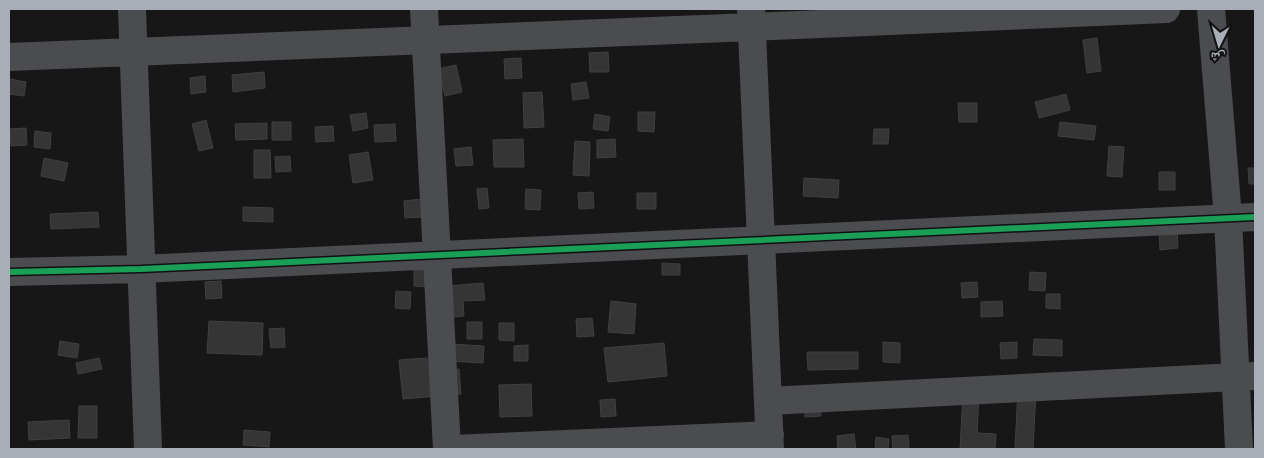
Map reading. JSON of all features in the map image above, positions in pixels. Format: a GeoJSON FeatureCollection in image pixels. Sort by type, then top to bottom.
{"type":"FeatureCollection","features":[{"type":"Feature","properties":{"kind":"street"},"geometry":{"type":"LineString","coordinates":[[132,9],[148,449]]}},
{"type":"Feature","properties":{"kind":"street"},"geometry":{"type":"LineString","coordinates":[[424,9],[447,449]]}},
{"type":"Feature","properties":{"kind":"street"},"geometry":{"type":"LineString","coordinates":[[9,57],[426,40],[752,18],[1166,9]]}},
{"type":"Feature","properties":{"kind":"street"},"geometry":{"type":"LineString","coordinates":[[1211,9],[1228,218],[1245,376],[1239,449]]}},
{"type":"Feature","properties":{"kind":"street"},"geometry":{"type":"LineString","coordinates":[[452,449],[770,442],[752,18]]}},
{"type":"Feature","properties":{"kind":"street"},"geometry":{"type":"LineString","coordinates":[[9,272],[142,269],[1255,217]]}},
{"type":"Feature","properties":{"kind":"street"},"geometry":{"type":"LineString","coordinates":[[768,401],[1245,376]]}},
{"type":"Feature","properties":{"kind":"building"},"geometry":{"type":"Polygon","coordinates":[[[1097,38],[1101,71],[1087,73],[1083,40],[1097,38]]]}},
{"type":"Feature","properties":{"kind":"building"},"geometry":{"type":"Polygon","coordinates":[[[608,52],[609,72],[590,72],[589,53],[608,52]]]}},
{"type":"Feature","properties":{"kind":"building"},"geometry":{"type":"Polygon","coordinates":[[[521,58],[522,78],[505,79],[504,59],[521,58]]]}},
{"type":"Feature","properties":{"kind":"building"},"geometry":{"type":"Polygon","coordinates":[[[456,65],[462,92],[445,96],[438,69],[456,65]]]}},
{"type":"Feature","properties":{"kind":"building"},"geometry":{"type":"Polygon","coordinates":[[[264,72],[265,88],[233,92],[232,75],[264,72]]]}},
{"type":"Feature","properties":{"kind":"building"},"geometry":{"type":"Polygon","coordinates":[[[205,76],[206,92],[191,94],[190,78],[205,76]]]}},
{"type":"Feature","properties":{"kind":"building"},"geometry":{"type":"Polygon","coordinates":[[[10,79],[26,82],[24,96],[9,94],[10,79]]]}},
{"type":"Feature","properties":{"kind":"building"},"geometry":{"type":"Polygon","coordinates":[[[586,82],[589,98],[573,100],[571,84],[586,82]]]}},
{"type":"Feature","properties":{"kind":"building"},"geometry":{"type":"Polygon","coordinates":[[[542,92],[544,127],[524,128],[523,93],[542,92]]]}},
{"type":"Feature","properties":{"kind":"building"},"geometry":{"type":"Polygon","coordinates":[[[1066,94],[1070,110],[1039,118],[1035,102],[1066,94]]]}},
{"type":"Feature","properties":{"kind":"building"},"geometry":{"type":"Polygon","coordinates":[[[958,103],[977,103],[977,122],[959,122],[958,103]]]}},
{"type":"Feature","properties":{"kind":"building"},"geometry":{"type":"Polygon","coordinates":[[[638,112],[655,112],[654,132],[638,131],[638,112]]]}},
{"type":"Feature","properties":{"kind":"building"},"geometry":{"type":"Polygon","coordinates":[[[366,113],[368,128],[353,131],[350,115],[366,113]]]}},
{"type":"Feature","properties":{"kind":"building"},"geometry":{"type":"Polygon","coordinates":[[[595,114],[610,117],[608,131],[593,129],[595,114]]]}},
{"type":"Feature","properties":{"kind":"building"},"geometry":{"type":"Polygon","coordinates":[[[206,120],[213,148],[199,151],[192,124],[206,120]]]}},
{"type":"Feature","properties":{"kind":"building"},"geometry":{"type":"Polygon","coordinates":[[[272,122],[291,122],[291,140],[272,140],[272,122]]]}},
{"type":"Feature","properties":{"kind":"building"},"geometry":{"type":"Polygon","coordinates":[[[1060,122],[1096,126],[1094,140],[1058,136],[1060,122]]]}},
{"type":"Feature","properties":{"kind":"building"},"geometry":{"type":"Polygon","coordinates":[[[267,123],[267,139],[236,140],[235,124],[267,123]]]}},
{"type":"Feature","properties":{"kind":"building"},"geometry":{"type":"Polygon","coordinates":[[[395,124],[396,141],[375,142],[374,125],[395,124]]]}},
{"type":"Feature","properties":{"kind":"building"},"geometry":{"type":"Polygon","coordinates":[[[333,126],[334,141],[316,142],[315,127],[333,126]]]}},
{"type":"Feature","properties":{"kind":"building"},"geometry":{"type":"Polygon","coordinates":[[[26,128],[27,145],[11,146],[10,129],[26,128]]]}},
{"type":"Feature","properties":{"kind":"building"},"geometry":{"type":"Polygon","coordinates":[[[874,129],[889,129],[888,144],[873,144],[874,129]]]}},
{"type":"Feature","properties":{"kind":"building"},"geometry":{"type":"Polygon","coordinates":[[[35,131],[51,133],[50,149],[34,147],[35,131]]]}},
{"type":"Feature","properties":{"kind":"building"},"geometry":{"type":"Polygon","coordinates":[[[523,139],[524,167],[494,167],[493,140],[523,139]]]}},
{"type":"Feature","properties":{"kind":"building"},"geometry":{"type":"Polygon","coordinates":[[[615,139],[616,157],[597,158],[597,140],[615,139]]]}},
{"type":"Feature","properties":{"kind":"building"},"geometry":{"type":"Polygon","coordinates":[[[575,141],[590,142],[589,176],[573,175],[575,141]]]}},
{"type":"Feature","properties":{"kind":"building"},"geometry":{"type":"Polygon","coordinates":[[[1109,146],[1124,147],[1122,177],[1107,176],[1109,146]]]}},
{"type":"Feature","properties":{"kind":"building"},"geometry":{"type":"Polygon","coordinates":[[[471,147],[473,165],[456,166],[454,149],[471,147]]]}},
{"type":"Feature","properties":{"kind":"building"},"geometry":{"type":"Polygon","coordinates":[[[254,150],[270,150],[271,178],[254,178],[254,150]]]}},
{"type":"Feature","properties":{"kind":"building"},"geometry":{"type":"Polygon","coordinates":[[[368,152],[373,180],[353,183],[349,155],[368,152]]]}},
{"type":"Feature","properties":{"kind":"building"},"geometry":{"type":"Polygon","coordinates":[[[290,156],[291,171],[276,172],[275,157],[290,156]]]}},
{"type":"Feature","properties":{"kind":"building"},"geometry":{"type":"Polygon","coordinates":[[[44,158],[68,163],[64,181],[41,176],[44,158]]]}},
{"type":"Feature","properties":{"kind":"building"},"geometry":{"type":"Polygon","coordinates":[[[1248,168],[1255,168],[1255,184],[1249,184],[1248,168]]]}},
{"type":"Feature","properties":{"kind":"building"},"geometry":{"type":"Polygon","coordinates":[[[1159,172],[1175,172],[1175,190],[1159,190],[1159,172]]]}},
{"type":"Feature","properties":{"kind":"building"},"geometry":{"type":"Polygon","coordinates":[[[804,178],[839,180],[838,198],[803,196],[804,178]]]}},
{"type":"Feature","properties":{"kind":"building"},"geometry":{"type":"Polygon","coordinates":[[[487,188],[489,208],[479,209],[477,189],[487,188]]]}},
{"type":"Feature","properties":{"kind":"building"},"geometry":{"type":"Polygon","coordinates":[[[526,189],[541,190],[540,210],[525,209],[526,189]]]}},
{"type":"Feature","properties":{"kind":"building"},"geometry":{"type":"Polygon","coordinates":[[[593,192],[594,208],[579,209],[578,193],[593,192]]]}},
{"type":"Feature","properties":{"kind":"building"},"geometry":{"type":"Polygon","coordinates":[[[637,193],[656,193],[656,209],[637,209],[637,193]]]}},
{"type":"Feature","properties":{"kind":"building"},"geometry":{"type":"Polygon","coordinates":[[[422,199],[423,217],[405,218],[404,201],[422,199]]]}},
{"type":"Feature","properties":{"kind":"building"},"geometry":{"type":"Polygon","coordinates":[[[243,207],[273,208],[273,222],[243,221],[243,207]]]}},
{"type":"Feature","properties":{"kind":"building"},"geometry":{"type":"Polygon","coordinates":[[[98,212],[99,227],[51,229],[50,214],[98,212]]]}},
{"type":"Feature","properties":{"kind":"building"},"geometry":{"type":"Polygon","coordinates":[[[1177,229],[1178,248],[1160,250],[1159,230],[1177,229]]]}},
{"type":"Feature","properties":{"kind":"building"},"geometry":{"type":"Polygon","coordinates":[[[662,263],[680,264],[680,275],[662,275],[662,263]]]}},
{"type":"Feature","properties":{"kind":"building"},"geometry":{"type":"Polygon","coordinates":[[[414,270],[431,270],[431,287],[414,286],[414,270]]]}},
{"type":"Feature","properties":{"kind":"building"},"geometry":{"type":"Polygon","coordinates":[[[1030,272],[1046,273],[1045,291],[1029,290],[1030,272]]]}},
{"type":"Feature","properties":{"kind":"building"},"geometry":{"type":"Polygon","coordinates":[[[221,281],[222,298],[206,299],[205,282],[221,281]]]}},
{"type":"Feature","properties":{"kind":"building"},"geometry":{"type":"Polygon","coordinates":[[[977,282],[978,297],[962,298],[961,283],[977,282]]]}},
{"type":"Feature","properties":{"kind":"building"},"geometry":{"type":"Polygon","coordinates":[[[483,283],[485,300],[463,301],[464,316],[438,318],[436,287],[483,283]]]}},
{"type":"Feature","properties":{"kind":"building"},"geometry":{"type":"Polygon","coordinates":[[[396,291],[411,292],[410,309],[395,308],[396,291]]]}},
{"type":"Feature","properties":{"kind":"building"},"geometry":{"type":"Polygon","coordinates":[[[1046,294],[1060,294],[1060,309],[1046,308],[1046,294]]]}},
{"type":"Feature","properties":{"kind":"building"},"geometry":{"type":"Polygon","coordinates":[[[611,301],[636,304],[634,334],[608,332],[611,301]]]}},
{"type":"Feature","properties":{"kind":"building"},"geometry":{"type":"Polygon","coordinates":[[[1002,301],[1003,316],[981,317],[981,302],[1002,301]]]}},
{"type":"Feature","properties":{"kind":"building"},"geometry":{"type":"Polygon","coordinates":[[[592,318],[594,336],[577,337],[576,319],[592,318]]]}},
{"type":"Feature","properties":{"kind":"building"},"geometry":{"type":"Polygon","coordinates":[[[209,321],[263,323],[262,355],[207,353],[209,321]]]}},
{"type":"Feature","properties":{"kind":"building"},"geometry":{"type":"Polygon","coordinates":[[[467,322],[482,322],[482,339],[467,339],[467,322]]]}},
{"type":"Feature","properties":{"kind":"building"},"geometry":{"type":"Polygon","coordinates":[[[499,323],[514,323],[514,341],[499,340],[499,323]]]}},
{"type":"Feature","properties":{"kind":"building"},"geometry":{"type":"Polygon","coordinates":[[[284,328],[285,347],[271,348],[269,329],[284,328]]]}},
{"type":"Feature","properties":{"kind":"building"},"geometry":{"type":"Polygon","coordinates":[[[1034,339],[1062,340],[1062,356],[1033,355],[1034,339]]]}},
{"type":"Feature","properties":{"kind":"building"},"geometry":{"type":"Polygon","coordinates":[[[60,341],[79,344],[77,358],[58,355],[60,341]]]}},
{"type":"Feature","properties":{"kind":"building"},"geometry":{"type":"Polygon","coordinates":[[[883,342],[900,343],[900,363],[883,362],[883,342]]]}},
{"type":"Feature","properties":{"kind":"building"},"geometry":{"type":"Polygon","coordinates":[[[1017,342],[1017,358],[1001,359],[1000,343],[1017,342]]]}},
{"type":"Feature","properties":{"kind":"building"},"geometry":{"type":"Polygon","coordinates":[[[431,343],[484,346],[483,363],[431,360],[431,343]]]}},
{"type":"Feature","properties":{"kind":"building"},"geometry":{"type":"Polygon","coordinates":[[[664,343],[667,376],[608,382],[604,348],[664,343]]]}},
{"type":"Feature","properties":{"kind":"building"},"geometry":{"type":"Polygon","coordinates":[[[528,345],[528,361],[514,361],[514,346],[528,345]]]}},
{"type":"Feature","properties":{"kind":"building"},"geometry":{"type":"Polygon","coordinates":[[[807,352],[858,352],[858,369],[808,370],[807,352]]]}},
{"type":"Feature","properties":{"kind":"building"},"geometry":{"type":"Polygon","coordinates":[[[99,358],[102,369],[78,374],[76,363],[99,358]]]}},
{"type":"Feature","properties":{"kind":"building"},"geometry":{"type":"Polygon","coordinates":[[[427,358],[429,371],[459,369],[461,394],[403,399],[399,360],[427,358]]]}},
{"type":"Feature","properties":{"kind":"building"},"geometry":{"type":"Polygon","coordinates":[[[531,384],[532,416],[500,417],[499,385],[531,384]]]}},
{"type":"Feature","properties":{"kind":"building"},"geometry":{"type":"Polygon","coordinates":[[[1018,390],[1036,391],[1033,449],[1015,448],[1018,390]]]}},
{"type":"Feature","properties":{"kind":"building"},"geometry":{"type":"Polygon","coordinates":[[[963,394],[979,395],[977,433],[996,434],[995,449],[960,449],[963,394]]]}},
{"type":"Feature","properties":{"kind":"building"},"geometry":{"type":"Polygon","coordinates":[[[615,399],[616,416],[601,417],[600,400],[615,399]]]}},
{"type":"Feature","properties":{"kind":"building"},"geometry":{"type":"Polygon","coordinates":[[[820,403],[821,416],[805,417],[805,404],[820,403]]]}},
{"type":"Feature","properties":{"kind":"building"},"geometry":{"type":"Polygon","coordinates":[[[79,406],[97,406],[97,438],[78,438],[79,406]]]}},
{"type":"Feature","properties":{"kind":"building"},"geometry":{"type":"Polygon","coordinates":[[[69,420],[70,438],[29,440],[28,422],[69,420]]]}},
{"type":"Feature","properties":{"kind":"building"},"geometry":{"type":"Polygon","coordinates":[[[244,430],[270,432],[269,447],[243,445],[244,430]]]}},
{"type":"Feature","properties":{"kind":"building"},"geometry":{"type":"Polygon","coordinates":[[[854,434],[856,449],[838,449],[837,436],[854,434]]]}},
{"type":"Feature","properties":{"kind":"building"},"geometry":{"type":"Polygon","coordinates":[[[908,435],[909,449],[893,449],[892,436],[908,435]]]}},
{"type":"Feature","properties":{"kind":"building"},"geometry":{"type":"Polygon","coordinates":[[[876,437],[889,439],[888,449],[875,449],[876,437]]]}},
{"type":"Feature","properties":{"kind":"cycle path"},"geometry":{"type":"LineString","coordinates":[[9,272],[141,269],[1255,217]]}}]}
